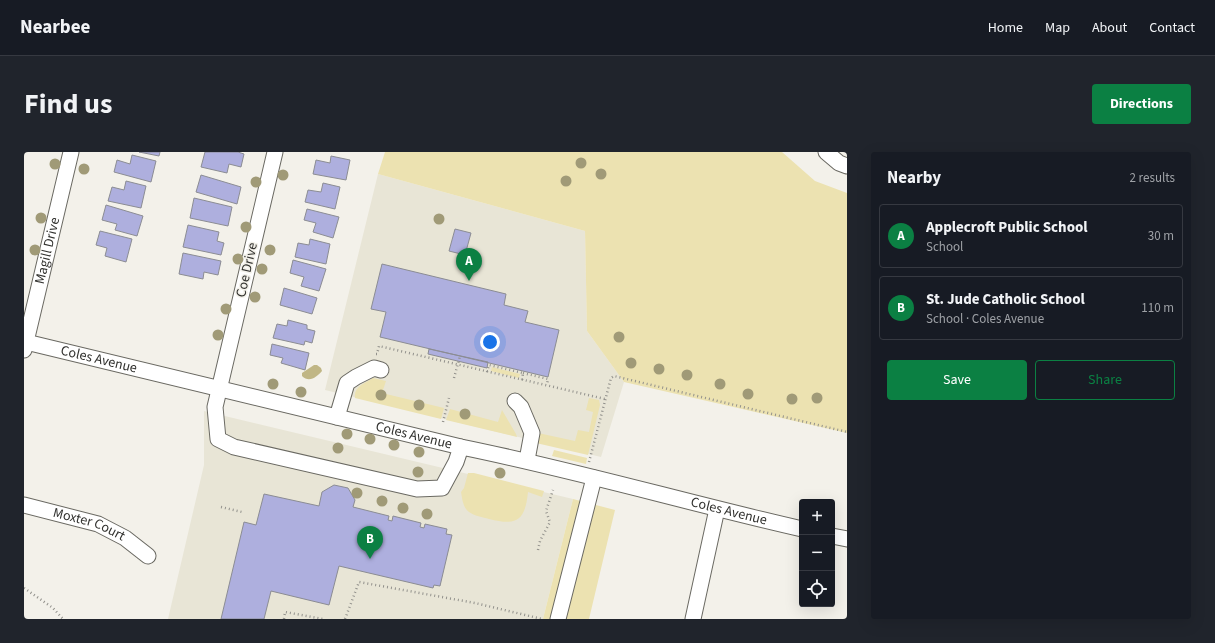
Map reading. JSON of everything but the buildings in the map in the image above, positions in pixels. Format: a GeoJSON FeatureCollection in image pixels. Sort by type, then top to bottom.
{"type":"FeatureCollection","features":[{"type":"Feature","properties":{"kind":"street","name":"Magill Drive"},"geometry":{"type":"LineString","coordinates":[[25,346],[71,152]]}},
{"type":"Feature","properties":{"kind":"street","name":"Coe Drive"},"geometry":{"type":"LineString","coordinates":[[275,152],[215,407],[218,439],[234,447],[417,489],[442,488],[456,462],[461,446]]}},
{"type":"Feature","properties":{"kind":"street"},"geometry":{"type":"LineString","coordinates":[[826,152],[840,163],[847,166]]}},
{"type":"Feature","properties":{"kind":"street","name":"Coles Avenue"},"geometry":{"type":"LineString","coordinates":[[25,346],[219,388],[461,446],[591,472],[717,509],[799,528]]}},
{"type":"Feature","properties":{"kind":"street"},"geometry":{"type":"LineString","coordinates":[[337,417],[348,383],[374,368],[381,370]]}},
{"type":"Feature","properties":{"kind":"street"},"geometry":{"type":"LineString","coordinates":[[515,401],[521,407],[532,433],[526,460]]}},
{"type":"Feature","properties":{"kind":"street"},"geometry":{"type":"LineString","coordinates":[[558,619],[591,472]]}},
{"type":"Feature","properties":{"kind":"street","name":"Moxter Court"},"geometry":{"type":"LineString","coordinates":[[24,505],[98,524],[125,538],[148,556]]}},
{"type":"Feature","properties":{"kind":"street"},"geometry":{"type":"LineString","coordinates":[[694,619],[717,509]]}},
{"type":"Feature","properties":{"kind":"street"},"geometry":{"type":"LineString","coordinates":[[835,537],[847,539]]}},
{"type":"Feature","properties":{"kind":"path"},"geometry":{"type":"LineString","coordinates":[[373,354],[377,354],[379,346],[605,399]]}},
{"type":"Feature","properties":{"kind":"path"},"geometry":{"type":"LineString","coordinates":[[454,378],[460,356]]}},
{"type":"Feature","properties":{"kind":"path"},"geometry":{"type":"LineString","coordinates":[[487,372],[489,365],[548,379],[547,385]]}},
{"type":"Feature","properties":{"kind":"path"},"geometry":{"type":"LineString","coordinates":[[522,380],[523,373]]}},
{"type":"Feature","properties":{"kind":"path"},"geometry":{"type":"LineString","coordinates":[[591,472],[605,399],[611,378],[614,376],[847,432]]}},
{"type":"Feature","properties":{"kind":"path"},"geometry":{"type":"LineString","coordinates":[[443,422],[449,398]]}},
{"type":"Feature","properties":{"kind":"path"},"geometry":{"type":"LineString","coordinates":[[538,550],[540,541],[550,522],[546,511],[553,490]]}},
{"type":"Feature","properties":{"kind":"path"},"geometry":{"type":"LineString","coordinates":[[221,508],[242,512]]}},
{"type":"Feature","properties":{"kind":"path"},"geometry":{"type":"LineString","coordinates":[[345,619],[359,582],[475,603],[542,619]]}},
{"type":"Feature","properties":{"kind":"path"},"geometry":{"type":"LineString","coordinates":[[24,588],[53,608],[64,619]]}},
{"type":"Feature","properties":{"kind":"path"},"geometry":{"type":"LineString","coordinates":[[284,619],[285,612],[323,619]]}},
{"type":"Feature","properties":{"kind":"shaded area"},"geometry":{"type":"Polygon","coordinates":[[[385,152],[782,152],[815,181],[847,193],[847,433],[624,382],[587,331],[585,231],[378,174],[385,152]]]}},
{"type":"Feature","properties":{"kind":"shaded area"},"geometry":{"type":"Polygon","coordinates":[[[378,174],[585,231],[587,331],[624,382],[601,457],[325,390],[378,174]]]}},
{"type":"Feature","properties":{"kind":"shaded area"},"geometry":{"type":"Polygon","coordinates":[[[314,365],[321,368],[322,371],[318,375],[310,379],[302,376],[302,373],[314,365]]]}},
{"type":"Feature","properties":{"kind":"shaded area"},"geometry":{"type":"Polygon","coordinates":[[[492,367],[520,374],[519,378],[491,371],[492,367]]]}},
{"type":"Feature","properties":{"kind":"shaded area"},"geometry":{"type":"Polygon","coordinates":[[[373,378],[386,381],[382,393],[444,408],[441,419],[355,398],[358,388],[373,378]]]}},
{"type":"Feature","properties":{"kind":"shaded area"},"geometry":{"type":"Polygon","coordinates":[[[589,398],[599,400],[600,405],[588,455],[536,443],[538,433],[575,441],[578,430],[589,432],[593,412],[586,410],[589,398]]]}},
{"type":"Feature","properties":{"kind":"shaded area"},"geometry":{"type":"Polygon","coordinates":[[[450,409],[498,422],[502,410],[517,437],[446,420],[450,409]]]}},
{"type":"Feature","properties":{"kind":"shaded area"},"geometry":{"type":"Polygon","coordinates":[[[204,411],[573,499],[543,619],[168,619],[204,465],[204,411]]]}},
{"type":"Feature","properties":{"kind":"shaded area"},"geometry":{"type":"Polygon","coordinates":[[[554,450],[587,458],[586,464],[552,456],[554,450]]]}},
{"type":"Feature","properties":{"kind":"shaded area"},"geometry":{"type":"Polygon","coordinates":[[[468,473],[474,473],[544,491],[542,497],[528,492],[525,509],[518,519],[506,522],[489,519],[471,513],[464,505],[461,492],[464,488],[468,473]]]}},
{"type":"Feature","properties":{"kind":"shaded area"},"geometry":{"type":"Polygon","coordinates":[[[573,499],[615,510],[589,619],[543,619],[573,499]]]}},
{"type":"Feature","properties":{"kind":"place","name":"Applecroft Public School"},"geometry":{"type":"Point","coordinates":[469,281]}},
{"type":"Feature","properties":{"kind":"place","name":"St. Jude Catholic School"},"geometry":{"type":"Point","coordinates":[370,559]}}]}
